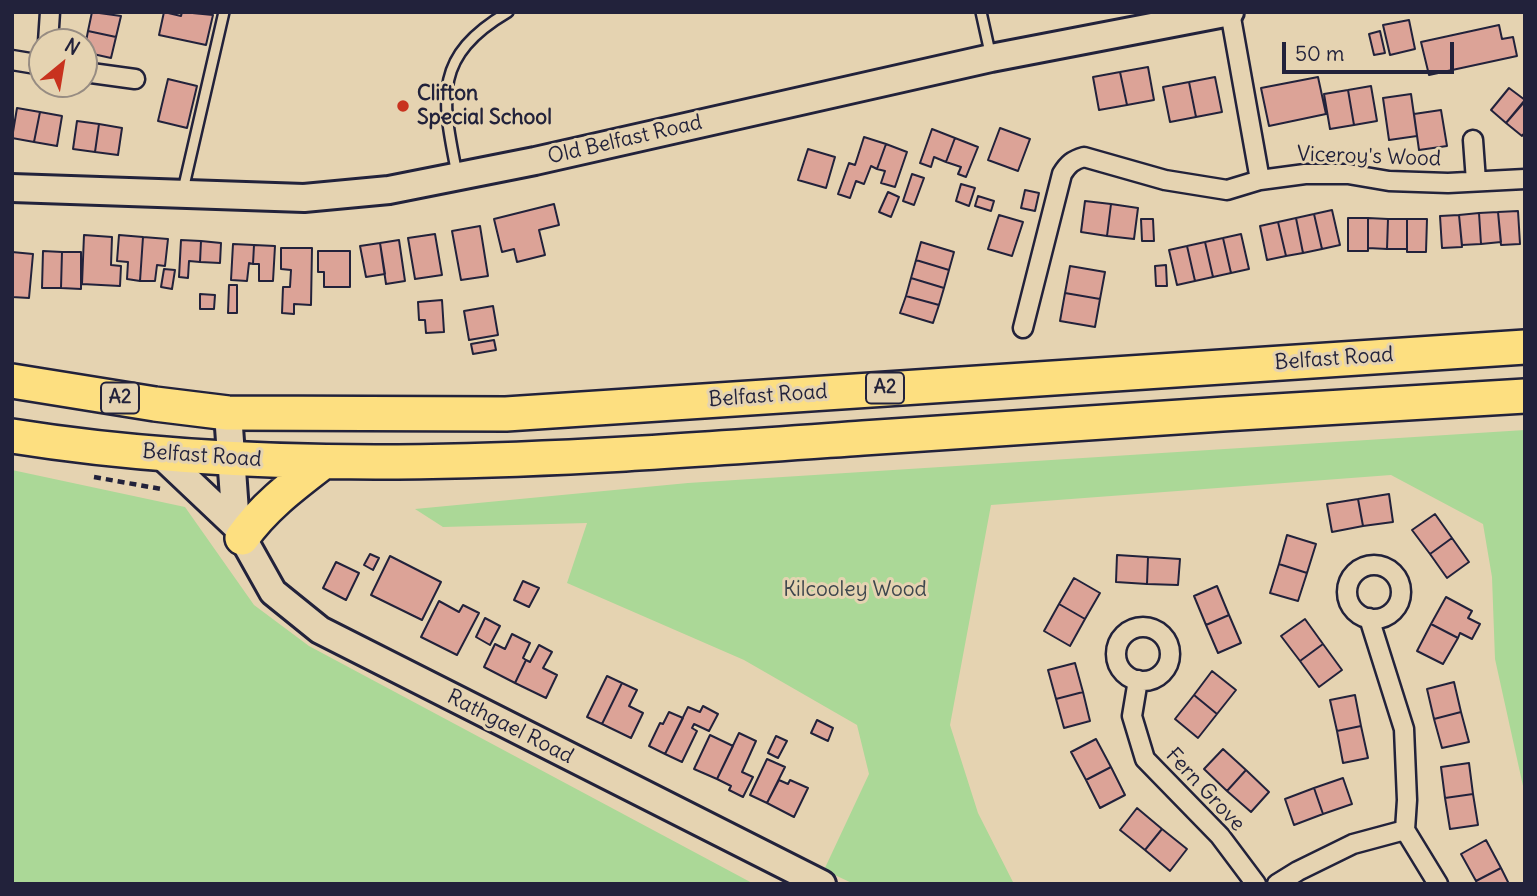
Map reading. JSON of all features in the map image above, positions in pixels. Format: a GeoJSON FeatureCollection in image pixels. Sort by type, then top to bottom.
{"type":"FeatureCollection","features":[{"type":"Feature","properties":{"kind":"highway","name":"Belfast Road"},"geometry":{"type":"LineString","coordinates":[[12,381],[228,413],[506,414],[1525,347]]}},
{"type":"Feature","properties":{"kind":"highway","name":"Belfast Road"},"geometry":{"type":"LineString","coordinates":[[20,435],[161,456],[322,463],[626,455],[988,429],[1525,396]]}},
{"type":"Feature","properties":{"kind":"highway"},"geometry":{"type":"LineString","coordinates":[[239,532],[322,463]]}},
{"type":"Feature","properties":{"kind":"street","name":"Old Belfast Road"},"geometry":{"type":"LineString","coordinates":[[12,188],[304,198],[389,190],[535,161],[991,58],[1230,12]]}},
{"type":"Feature","properties":{"kind":"street"},"geometry":{"type":"LineString","coordinates":[[1230,12],[1260,180]]}},
{"type":"Feature","properties":{"kind":"street"},"geometry":{"type":"LineString","coordinates":[[98,74],[135,79]]}},
{"type":"Feature","properties":{"kind":"street"},"geometry":{"type":"LineString","coordinates":[[1473,140],[1476,181]]}},
{"type":"Feature","properties":{"kind":"street","name":"Viceroy's Wood"},"geometry":{"type":"LineString","coordinates":[[1023,328],[1062,174],[1069,163],[1084,157],[1165,180],[1227,190],[1260,180],[1305,174],[1348,174],[1388,181],[1448,183],[1525,179]]}},
{"type":"Feature","properties":{"kind":"street","name":"Rathgael Road"},"geometry":{"type":"LineString","coordinates":[[228,413],[239,532]]}},
{"type":"Feature","properties":{"kind":"street","name":"Rathgael Road"},"geometry":{"type":"LineString","coordinates":[[161,456],[239,532],[273,592],[320,630],[822,884]]}},
{"type":"Feature","properties":{"kind":"street"},"geometry":{"type":"LineString","coordinates":[[1369,618],[1404,729],[1407,800],[1405,830],[1438,884]]}},
{"type":"Feature","properties":{"kind":"street","name":"Fern Grove"},"geometry":{"type":"LineString","coordinates":[[1138,680],[1132,716],[1145,759],[1220,836],[1256,884]]}},
{"type":"Feature","properties":{"kind":"street"},"geometry":{"type":"LineString","coordinates":[[1277,884],[1353,844],[1405,830]]}},
{"type":"Feature","properties":{"kind":"lane"},"geometry":{"type":"LineString","coordinates":[[182,195],[224,12]]}},
{"type":"Feature","properties":{"kind":"lane"},"geometry":{"type":"LineString","coordinates":[[457,176],[445,95],[448,77],[456,57],[471,38],[508,12]]}},
{"type":"Feature","properties":{"kind":"lane"},"geometry":{"type":"LineString","coordinates":[[981,12],[991,58]]}},
{"type":"Feature","properties":{"kind":"green space","name":"Kilcooley Wood"},"geometry":{"type":"Polygon","coordinates":[[[1525,430],[1525,795],[1495,659],[1492,577],[1483,524],[1391,475],[991,505],[950,725],[978,813],[1014,884],[854,884],[824,870],[869,774],[857,725],[744,660],[567,583],[587,523],[443,527],[415,509],[688,483],[1525,430]]]}},
{"type":"Feature","properties":{"kind":"green space"},"geometry":{"type":"Polygon","coordinates":[[[12,470],[185,507],[254,605],[309,646],[754,884],[12,884],[12,470]]]}},
{"type":"Feature","properties":{"kind":"building"},"geometry":{"type":"Polygon","coordinates":[[[92,12],[121,16],[116,37],[98,33],[98,28],[89,28],[92,12]]]}},
{"type":"Feature","properties":{"kind":"building"},"geometry":{"type":"Polygon","coordinates":[[[164,12],[181,16],[182,12],[213,15],[206,45],[159,35],[164,12]]]}},
{"type":"Feature","properties":{"kind":"building"},"geometry":{"type":"Polygon","coordinates":[[[1409,20],[1415,49],[1390,55],[1383,25],[1409,20]]]}},
{"type":"Feature","properties":{"kind":"building"},"geometry":{"type":"Polygon","coordinates":[[[1499,25],[1502,39],[1513,37],[1517,56],[1429,75],[1421,42],[1499,25]]]}},
{"type":"Feature","properties":{"kind":"building"},"geometry":{"type":"Polygon","coordinates":[[[1380,31],[1385,53],[1374,55],[1369,34],[1380,31]]]}},
{"type":"Feature","properties":{"kind":"building"},"geometry":{"type":"Polygon","coordinates":[[[98,33],[116,37],[111,58],[98,55],[98,33]]]}},
{"type":"Feature","properties":{"kind":"building"},"geometry":{"type":"Polygon","coordinates":[[[1148,67],[1154,100],[1127,105],[1120,72],[1148,67]]]}},
{"type":"Feature","properties":{"kind":"building"},"geometry":{"type":"Polygon","coordinates":[[[1120,72],[1127,105],[1099,110],[1093,77],[1120,72]]]}},
{"type":"Feature","properties":{"kind":"building"},"geometry":{"type":"Polygon","coordinates":[[[1215,77],[1222,112],[1196,117],[1189,82],[1215,77]]]}},
{"type":"Feature","properties":{"kind":"building"},"geometry":{"type":"Polygon","coordinates":[[[1318,77],[1326,114],[1269,126],[1261,88],[1318,77]]]}},
{"type":"Feature","properties":{"kind":"building"},"geometry":{"type":"Polygon","coordinates":[[[168,79],[197,86],[187,128],[158,121],[168,79]]]}},
{"type":"Feature","properties":{"kind":"building"},"geometry":{"type":"Polygon","coordinates":[[[1189,82],[1196,117],[1170,122],[1163,87],[1189,82]]]}},
{"type":"Feature","properties":{"kind":"building"},"geometry":{"type":"Polygon","coordinates":[[[1371,86],[1377,121],[1354,125],[1348,90],[1371,86]]]}},
{"type":"Feature","properties":{"kind":"building"},"geometry":{"type":"Polygon","coordinates":[[[1509,88],[1525,100],[1506,123],[1491,110],[1509,88]]]}},
{"type":"Feature","properties":{"kind":"building"},"geometry":{"type":"Polygon","coordinates":[[[1348,90],[1354,125],[1330,129],[1324,94],[1348,90]]]}},
{"type":"Feature","properties":{"kind":"building"},"geometry":{"type":"Polygon","coordinates":[[[1411,94],[1417,136],[1389,140],[1383,98],[1411,94]]]}},
{"type":"Feature","properties":{"kind":"building"},"geometry":{"type":"Polygon","coordinates":[[[1525,101],[1525,132],[1522,136],[1506,123],[1525,101]]]}},
{"type":"Feature","properties":{"kind":"building"},"geometry":{"type":"Polygon","coordinates":[[[17,108],[40,112],[34,142],[12,138],[17,108]]]}},
{"type":"Feature","properties":{"kind":"building"},"geometry":{"type":"Polygon","coordinates":[[[1441,110],[1447,146],[1419,150],[1414,114],[1441,110]]]}},
{"type":"Feature","properties":{"kind":"building"},"geometry":{"type":"Polygon","coordinates":[[[40,112],[62,116],[57,146],[34,142],[40,112]]]}},
{"type":"Feature","properties":{"kind":"building"},"geometry":{"type":"Polygon","coordinates":[[[77,121],[99,124],[95,152],[73,149],[77,121]]]}},
{"type":"Feature","properties":{"kind":"building"},"geometry":{"type":"Polygon","coordinates":[[[99,124],[122,128],[118,155],[95,152],[99,124]]]}},
{"type":"Feature","properties":{"kind":"building"},"geometry":{"type":"Polygon","coordinates":[[[1000,128],[1030,139],[1018,171],[988,160],[1000,128]]]}},
{"type":"Feature","properties":{"kind":"building"},"geometry":{"type":"Polygon","coordinates":[[[932,129],[955,138],[946,162],[934,157],[931,167],[920,163],[932,129]]]}},
{"type":"Feature","properties":{"kind":"building"},"geometry":{"type":"Polygon","coordinates":[[[864,137],[886,144],[877,169],[871,166],[864,184],[856,181],[850,198],[838,194],[849,163],[855,165],[864,137]]]}},
{"type":"Feature","properties":{"kind":"building"},"geometry":{"type":"Polygon","coordinates":[[[955,138],[978,147],[966,177],[958,174],[961,167],[946,162],[955,138]]]}},
{"type":"Feature","properties":{"kind":"building"},"geometry":{"type":"Polygon","coordinates":[[[886,144],[907,152],[895,187],[881,183],[885,171],[877,169],[886,144]]]}},
{"type":"Feature","properties":{"kind":"building"},"geometry":{"type":"Polygon","coordinates":[[[808,149],[835,157],[826,188],[798,180],[808,149]]]}},
{"type":"Feature","properties":{"kind":"building"},"geometry":{"type":"Polygon","coordinates":[[[912,174],[924,178],[914,205],[903,201],[912,174]]]}},
{"type":"Feature","properties":{"kind":"building"},"geometry":{"type":"Polygon","coordinates":[[[961,184],[975,188],[969,206],[956,201],[961,184]]]}},
{"type":"Feature","properties":{"kind":"building"},"geometry":{"type":"Polygon","coordinates":[[[1025,190],[1039,193],[1035,211],[1021,208],[1025,190]]]}},
{"type":"Feature","properties":{"kind":"building"},"geometry":{"type":"Polygon","coordinates":[[[888,192],[899,197],[891,217],[879,212],[888,192]]]}},
{"type":"Feature","properties":{"kind":"building"},"geometry":{"type":"Polygon","coordinates":[[[978,196],[994,201],[991,211],[975,206],[978,196]]]}},
{"type":"Feature","properties":{"kind":"building"},"geometry":{"type":"Polygon","coordinates":[[[1085,201],[1111,204],[1107,236],[1081,232],[1085,201]]]}},
{"type":"Feature","properties":{"kind":"building"},"geometry":{"type":"Polygon","coordinates":[[[554,204],[559,225],[539,230],[545,255],[517,262],[514,249],[502,252],[494,219],[554,204]]]}},
{"type":"Feature","properties":{"kind":"building"},"geometry":{"type":"Polygon","coordinates":[[[1111,204],[1138,208],[1134,239],[1107,236],[1111,204]]]}},
{"type":"Feature","properties":{"kind":"building"},"geometry":{"type":"Polygon","coordinates":[[[1332,210],[1340,245],[1322,249],[1314,214],[1332,210]]]}},
{"type":"Feature","properties":{"kind":"building"},"geometry":{"type":"Polygon","coordinates":[[[1518,211],[1520,244],[1501,245],[1498,212],[1518,211]]]}},
{"type":"Feature","properties":{"kind":"building"},"geometry":{"type":"Polygon","coordinates":[[[1498,212],[1501,242],[1481,244],[1479,213],[1498,212]]]}},
{"type":"Feature","properties":{"kind":"building"},"geometry":{"type":"Polygon","coordinates":[[[1479,213],[1481,244],[1462,245],[1459,215],[1479,213]]]}},
{"type":"Feature","properties":{"kind":"building"},"geometry":{"type":"Polygon","coordinates":[[[1314,214],[1322,249],[1303,253],[1296,218],[1314,214]]]}},
{"type":"Feature","properties":{"kind":"building"},"geometry":{"type":"Polygon","coordinates":[[[999,215],[1023,222],[1012,256],[988,249],[999,215]]]}},
{"type":"Feature","properties":{"kind":"building"},"geometry":{"type":"Polygon","coordinates":[[[1459,215],[1462,247],[1442,248],[1440,216],[1459,215]]]}},
{"type":"Feature","properties":{"kind":"building"},"geometry":{"type":"Polygon","coordinates":[[[1296,218],[1303,253],[1286,256],[1278,222],[1296,218]]]}},
{"type":"Feature","properties":{"kind":"building"},"geometry":{"type":"Polygon","coordinates":[[[1348,218],[1368,218],[1368,251],[1348,251],[1348,218]]]}},
{"type":"Feature","properties":{"kind":"building"},"geometry":{"type":"Polygon","coordinates":[[[1368,218],[1388,219],[1387,249],[1368,248],[1368,218]]]}},
{"type":"Feature","properties":{"kind":"building"},"geometry":{"type":"Polygon","coordinates":[[[1141,219],[1153,219],[1154,241],[1142,241],[1141,219]]]}},
{"type":"Feature","properties":{"kind":"building"},"geometry":{"type":"Polygon","coordinates":[[[1388,219],[1407,219],[1407,249],[1387,249],[1388,219]]]}},
{"type":"Feature","properties":{"kind":"building"},"geometry":{"type":"Polygon","coordinates":[[[1407,219],[1427,219],[1426,252],[1407,252],[1407,219]]]}},
{"type":"Feature","properties":{"kind":"building"},"geometry":{"type":"Polygon","coordinates":[[[1278,222],[1286,256],[1267,260],[1260,226],[1278,222]]]}},
{"type":"Feature","properties":{"kind":"building"},"geometry":{"type":"Polygon","coordinates":[[[480,226],[488,276],[461,280],[452,231],[480,226]]]}},
{"type":"Feature","properties":{"kind":"building"},"geometry":{"type":"Polygon","coordinates":[[[435,234],[442,275],[415,279],[408,238],[435,234]]]}},
{"type":"Feature","properties":{"kind":"building"},"geometry":{"type":"Polygon","coordinates":[[[1241,234],[1249,269],[1231,273],[1223,238],[1241,234]]]}},
{"type":"Feature","properties":{"kind":"building"},"geometry":{"type":"Polygon","coordinates":[[[84,235],[112,237],[111,265],[121,266],[120,286],[82,284],[84,235]]]}},
{"type":"Feature","properties":{"kind":"building"},"geometry":{"type":"Polygon","coordinates":[[[119,235],[143,237],[140,281],[127,279],[128,262],[117,261],[119,235]]]}},
{"type":"Feature","properties":{"kind":"building"},"geometry":{"type":"Polygon","coordinates":[[[143,237],[168,239],[165,266],[157,265],[155,281],[140,281],[143,237]]]}},
{"type":"Feature","properties":{"kind":"building"},"geometry":{"type":"Polygon","coordinates":[[[1223,238],[1231,273],[1213,277],[1205,242],[1223,238]]]}},
{"type":"Feature","properties":{"kind":"building"},"geometry":{"type":"Polygon","coordinates":[[[181,240],[201,241],[200,262],[189,261],[188,278],[179,277],[181,240]]]}},
{"type":"Feature","properties":{"kind":"building"},"geometry":{"type":"Polygon","coordinates":[[[399,240],[405,281],[386,284],[380,243],[399,240]]]}},
{"type":"Feature","properties":{"kind":"building"},"geometry":{"type":"Polygon","coordinates":[[[201,241],[221,243],[220,263],[200,262],[201,241]]]}},
{"type":"Feature","properties":{"kind":"building"},"geometry":{"type":"Polygon","coordinates":[[[921,242],[954,252],[949,270],[916,260],[921,242]]]}},
{"type":"Feature","properties":{"kind":"building"},"geometry":{"type":"Polygon","coordinates":[[[1205,242],[1213,277],[1195,281],[1187,246],[1205,242]]]}},
{"type":"Feature","properties":{"kind":"building"},"geometry":{"type":"Polygon","coordinates":[[[380,243],[385,274],[366,277],[360,246],[380,243]]]}},
{"type":"Feature","properties":{"kind":"building"},"geometry":{"type":"Polygon","coordinates":[[[233,244],[254,245],[253,264],[249,263],[247,281],[231,280],[233,244]]]}},
{"type":"Feature","properties":{"kind":"building"},"geometry":{"type":"Polygon","coordinates":[[[254,245],[275,246],[273,281],[259,281],[259,264],[253,264],[254,245]]]}},
{"type":"Feature","properties":{"kind":"building"},"geometry":{"type":"Polygon","coordinates":[[[1187,246],[1195,281],[1177,285],[1169,250],[1187,246]]]}},
{"type":"Feature","properties":{"kind":"building"},"geometry":{"type":"Polygon","coordinates":[[[281,248],[312,248],[311,305],[294,304],[294,314],[282,313],[283,287],[290,287],[291,270],[281,269],[281,248]]]}},
{"type":"Feature","properties":{"kind":"building"},"geometry":{"type":"Polygon","coordinates":[[[43,251],[62,252],[61,288],[42,288],[43,251]]]}},
{"type":"Feature","properties":{"kind":"building"},"geometry":{"type":"Polygon","coordinates":[[[318,251],[350,251],[350,287],[324,287],[324,272],[318,272],[318,251]]]}},
{"type":"Feature","properties":{"kind":"building"},"geometry":{"type":"Polygon","coordinates":[[[12,252],[33,254],[29,298],[12,297],[12,252]]]}},
{"type":"Feature","properties":{"kind":"building"},"geometry":{"type":"Polygon","coordinates":[[[62,252],[81,252],[81,289],[61,288],[62,252]]]}},
{"type":"Feature","properties":{"kind":"building"},"geometry":{"type":"Polygon","coordinates":[[[916,260],[949,270],[944,288],[911,278],[916,260]]]}},
{"type":"Feature","properties":{"kind":"building"},"geometry":{"type":"Polygon","coordinates":[[[1166,265],[1167,286],[1156,286],[1155,266],[1166,265]]]}},
{"type":"Feature","properties":{"kind":"building"},"geometry":{"type":"Polygon","coordinates":[[[1070,266],[1105,272],[1100,299],[1065,293],[1070,266]]]}},
{"type":"Feature","properties":{"kind":"building"},"geometry":{"type":"Polygon","coordinates":[[[164,269],[175,270],[172,289],[161,287],[164,269]]]}},
{"type":"Feature","properties":{"kind":"building"},"geometry":{"type":"Polygon","coordinates":[[[911,278],[944,288],[939,305],[906,296],[911,278]]]}},
{"type":"Feature","properties":{"kind":"building"},"geometry":{"type":"Polygon","coordinates":[[[229,285],[237,285],[237,313],[228,313],[229,285]]]}},
{"type":"Feature","properties":{"kind":"building"},"geometry":{"type":"Polygon","coordinates":[[[1065,293],[1100,299],[1095,327],[1060,321],[1065,293]]]}},
{"type":"Feature","properties":{"kind":"building"},"geometry":{"type":"Polygon","coordinates":[[[200,294],[215,295],[214,309],[200,309],[200,294]]]}},
{"type":"Feature","properties":{"kind":"building"},"geometry":{"type":"Polygon","coordinates":[[[906,296],[939,305],[933,323],[900,313],[906,296]]]}},
{"type":"Feature","properties":{"kind":"building"},"geometry":{"type":"Polygon","coordinates":[[[442,300],[444,332],[426,333],[425,320],[419,320],[418,302],[442,300]]]}},
{"type":"Feature","properties":{"kind":"building"},"geometry":{"type":"Polygon","coordinates":[[[493,306],[498,335],[469,340],[464,311],[493,306]]]}},
{"type":"Feature","properties":{"kind":"building"},"geometry":{"type":"Polygon","coordinates":[[[494,340],[496,350],[473,354],[471,344],[494,340]]]}},
{"type":"Feature","properties":{"kind":"building"},"geometry":{"type":"Polygon","coordinates":[[[1389,494],[1393,522],[1363,526],[1358,499],[1389,494]]]}},
{"type":"Feature","properties":{"kind":"building"},"geometry":{"type":"Polygon","coordinates":[[[1358,499],[1363,526],[1332,532],[1327,504],[1358,499]]]}},
{"type":"Feature","properties":{"kind":"building"},"geometry":{"type":"Polygon","coordinates":[[[1435,514],[1452,538],[1430,554],[1412,530],[1435,514]]]}},
{"type":"Feature","properties":{"kind":"building"},"geometry":{"type":"Polygon","coordinates":[[[1287,535],[1316,544],[1307,573],[1279,564],[1287,535]]]}},
{"type":"Feature","properties":{"kind":"building"},"geometry":{"type":"Polygon","coordinates":[[[1452,538],[1469,562],[1447,578],[1430,554],[1452,538]]]}},
{"type":"Feature","properties":{"kind":"building"},"geometry":{"type":"Polygon","coordinates":[[[370,554],[379,558],[373,570],[364,565],[370,554]]]}},
{"type":"Feature","properties":{"kind":"building"},"geometry":{"type":"Polygon","coordinates":[[[1117,555],[1148,557],[1147,584],[1116,582],[1117,555]]]}},
{"type":"Feature","properties":{"kind":"building"},"geometry":{"type":"Polygon","coordinates":[[[390,556],[441,582],[422,620],[371,595],[390,556]]]}},
{"type":"Feature","properties":{"kind":"building"},"geometry":{"type":"Polygon","coordinates":[[[1148,557],[1180,559],[1178,585],[1147,584],[1148,557]]]}},
{"type":"Feature","properties":{"kind":"building"},"geometry":{"type":"Polygon","coordinates":[[[336,562],[359,573],[346,600],[323,588],[336,562]]]}},
{"type":"Feature","properties":{"kind":"building"},"geometry":{"type":"Polygon","coordinates":[[[1279,564],[1307,573],[1298,601],[1270,593],[1279,564]]]}},
{"type":"Feature","properties":{"kind":"building"},"geometry":{"type":"Polygon","coordinates":[[[1074,578],[1100,593],[1085,619],[1059,604],[1074,578]]]}},
{"type":"Feature","properties":{"kind":"building"},"geometry":{"type":"Polygon","coordinates":[[[523,581],[539,588],[529,607],[514,600],[523,581]]]}},
{"type":"Feature","properties":{"kind":"building"},"geometry":{"type":"Polygon","coordinates":[[[1217,586],[1229,615],[1206,625],[1194,596],[1217,586]]]}},
{"type":"Feature","properties":{"kind":"building"},"geometry":{"type":"Polygon","coordinates":[[[1446,597],[1472,611],[1468,618],[1480,624],[1472,639],[1460,633],[1458,638],[1431,624],[1446,597]]]}},
{"type":"Feature","properties":{"kind":"building"},"geometry":{"type":"Polygon","coordinates":[[[439,601],[459,612],[463,605],[479,613],[457,655],[421,637],[439,601]]]}},
{"type":"Feature","properties":{"kind":"building"},"geometry":{"type":"Polygon","coordinates":[[[1059,604],[1085,619],[1070,646],[1044,631],[1059,604]]]}},
{"type":"Feature","properties":{"kind":"building"},"geometry":{"type":"Polygon","coordinates":[[[1229,615],[1241,643],[1218,653],[1206,625],[1229,615]]]}},
{"type":"Feature","properties":{"kind":"building"},"geometry":{"type":"Polygon","coordinates":[[[485,618],[500,626],[490,645],[476,637],[485,618]]]}},
{"type":"Feature","properties":{"kind":"building"},"geometry":{"type":"Polygon","coordinates":[[[1305,619],[1323,644],[1300,661],[1281,636],[1305,619]]]}},
{"type":"Feature","properties":{"kind":"building"},"geometry":{"type":"Polygon","coordinates":[[[1431,624],[1458,638],[1443,664],[1417,651],[1431,624]]]}},
{"type":"Feature","properties":{"kind":"building"},"geometry":{"type":"Polygon","coordinates":[[[512,634],[530,643],[523,658],[526,660],[515,683],[484,667],[495,644],[505,649],[512,634]]]}},
{"type":"Feature","properties":{"kind":"building"},"geometry":{"type":"Polygon","coordinates":[[[1323,644],[1342,670],[1319,687],[1300,661],[1323,644]]]}},
{"type":"Feature","properties":{"kind":"building"},"geometry":{"type":"Polygon","coordinates":[[[539,645],[552,652],[543,668],[557,675],[546,698],[515,683],[526,660],[530,662],[539,645]]]}},
{"type":"Feature","properties":{"kind":"building"},"geometry":{"type":"Polygon","coordinates":[[[1075,663],[1083,692],[1056,699],[1048,670],[1075,663]]]}},
{"type":"Feature","properties":{"kind":"building"},"geometry":{"type":"Polygon","coordinates":[[[1212,671],[1236,690],[1217,714],[1194,695],[1212,671]]]}},
{"type":"Feature","properties":{"kind":"building"},"geometry":{"type":"Polygon","coordinates":[[[607,676],[622,683],[602,724],[587,717],[607,676]]]}},
{"type":"Feature","properties":{"kind":"building"},"geometry":{"type":"Polygon","coordinates":[[[1454,682],[1461,712],[1434,719],[1427,689],[1454,682]]]}},
{"type":"Feature","properties":{"kind":"building"},"geometry":{"type":"Polygon","coordinates":[[[622,683],[637,690],[629,706],[643,713],[631,738],[602,724],[622,683]]]}},
{"type":"Feature","properties":{"kind":"building"},"geometry":{"type":"Polygon","coordinates":[[[1083,692],[1090,721],[1064,728],[1056,699],[1083,692]]]}},
{"type":"Feature","properties":{"kind":"building"},"geometry":{"type":"Polygon","coordinates":[[[1194,695],[1217,714],[1198,738],[1175,719],[1194,695]]]}},
{"type":"Feature","properties":{"kind":"building"},"geometry":{"type":"Polygon","coordinates":[[[1355,695],[1361,726],[1337,731],[1330,700],[1355,695]]]}},
{"type":"Feature","properties":{"kind":"building"},"geometry":{"type":"Polygon","coordinates":[[[703,706],[718,714],[709,731],[694,724],[692,728],[697,731],[682,762],[665,754],[688,707],[700,712],[703,706]]]}},
{"type":"Feature","properties":{"kind":"building"},"geometry":{"type":"Polygon","coordinates":[[[669,712],[683,718],[665,754],[649,746],[660,723],[663,724],[669,712]]]}},
{"type":"Feature","properties":{"kind":"building"},"geometry":{"type":"Polygon","coordinates":[[[1461,712],[1469,742],[1442,748],[1434,719],[1461,712]]]}},
{"type":"Feature","properties":{"kind":"building"},"geometry":{"type":"Polygon","coordinates":[[[817,720],[833,728],[828,741],[811,733],[817,720]]]}},
{"type":"Feature","properties":{"kind":"building"},"geometry":{"type":"Polygon","coordinates":[[[1361,726],[1368,758],[1343,763],[1337,731],[1361,726]]]}},
{"type":"Feature","properties":{"kind":"building"},"geometry":{"type":"Polygon","coordinates":[[[739,733],[756,741],[742,772],[753,777],[743,797],[729,790],[731,786],[717,779],[739,733]]]}},
{"type":"Feature","properties":{"kind":"building"},"geometry":{"type":"Polygon","coordinates":[[[710,735],[733,746],[717,779],[694,769],[710,735]]]}},
{"type":"Feature","properties":{"kind":"building"},"geometry":{"type":"Polygon","coordinates":[[[776,736],[787,741],[778,758],[768,753],[776,736]]]}},
{"type":"Feature","properties":{"kind":"building"},"geometry":{"type":"Polygon","coordinates":[[[1096,739],[1111,767],[1086,780],[1071,752],[1096,739]]]}},
{"type":"Feature","properties":{"kind":"building"},"geometry":{"type":"Polygon","coordinates":[[[1223,749],[1246,770],[1227,791],[1204,769],[1223,749]]]}},
{"type":"Feature","properties":{"kind":"building"},"geometry":{"type":"Polygon","coordinates":[[[767,759],[785,767],[767,803],[750,795],[767,759]]]}},
{"type":"Feature","properties":{"kind":"building"},"geometry":{"type":"Polygon","coordinates":[[[1469,763],[1473,794],[1445,798],[1441,767],[1469,763]]]}},
{"type":"Feature","properties":{"kind":"building"},"geometry":{"type":"Polygon","coordinates":[[[1111,767],[1125,795],[1100,808],[1086,780],[1111,767]]]}},
{"type":"Feature","properties":{"kind":"building"},"geometry":{"type":"Polygon","coordinates":[[[1246,770],[1269,792],[1251,812],[1227,791],[1246,770]]]}},
{"type":"Feature","properties":{"kind":"building"},"geometry":{"type":"Polygon","coordinates":[[[1343,778],[1352,804],[1323,814],[1314,788],[1343,778]]]}},
{"type":"Feature","properties":{"kind":"building"},"geometry":{"type":"Polygon","coordinates":[[[779,780],[788,784],[790,780],[808,788],[794,817],[767,803],[779,780]]]}},
{"type":"Feature","properties":{"kind":"building"},"geometry":{"type":"Polygon","coordinates":[[[1314,788],[1323,814],[1294,825],[1285,799],[1314,788]]]}},
{"type":"Feature","properties":{"kind":"building"},"geometry":{"type":"Polygon","coordinates":[[[1473,794],[1478,825],[1450,829],[1445,798],[1473,794]]]}},
{"type":"Feature","properties":{"kind":"building"},"geometry":{"type":"Polygon","coordinates":[[[1137,808],[1162,829],[1145,850],[1120,830],[1137,808]]]}},
{"type":"Feature","properties":{"kind":"building"},"geometry":{"type":"Polygon","coordinates":[[[1162,829],[1187,849],[1170,871],[1145,850],[1162,829]]]}},
{"type":"Feature","properties":{"kind":"building"},"geometry":{"type":"Polygon","coordinates":[[[1486,840],[1501,868],[1476,881],[1461,854],[1486,840]]]}},
{"type":"Feature","properties":{"kind":"building"},"geometry":{"type":"Polygon","coordinates":[[[1501,868],[1509,884],[1477,884],[1476,881],[1501,868]]]}},
{"type":"Feature","properties":{"kind":"place","name":"Clifton Special School"},"geometry":{"type":"Point","coordinates":[403,106]}}]}
